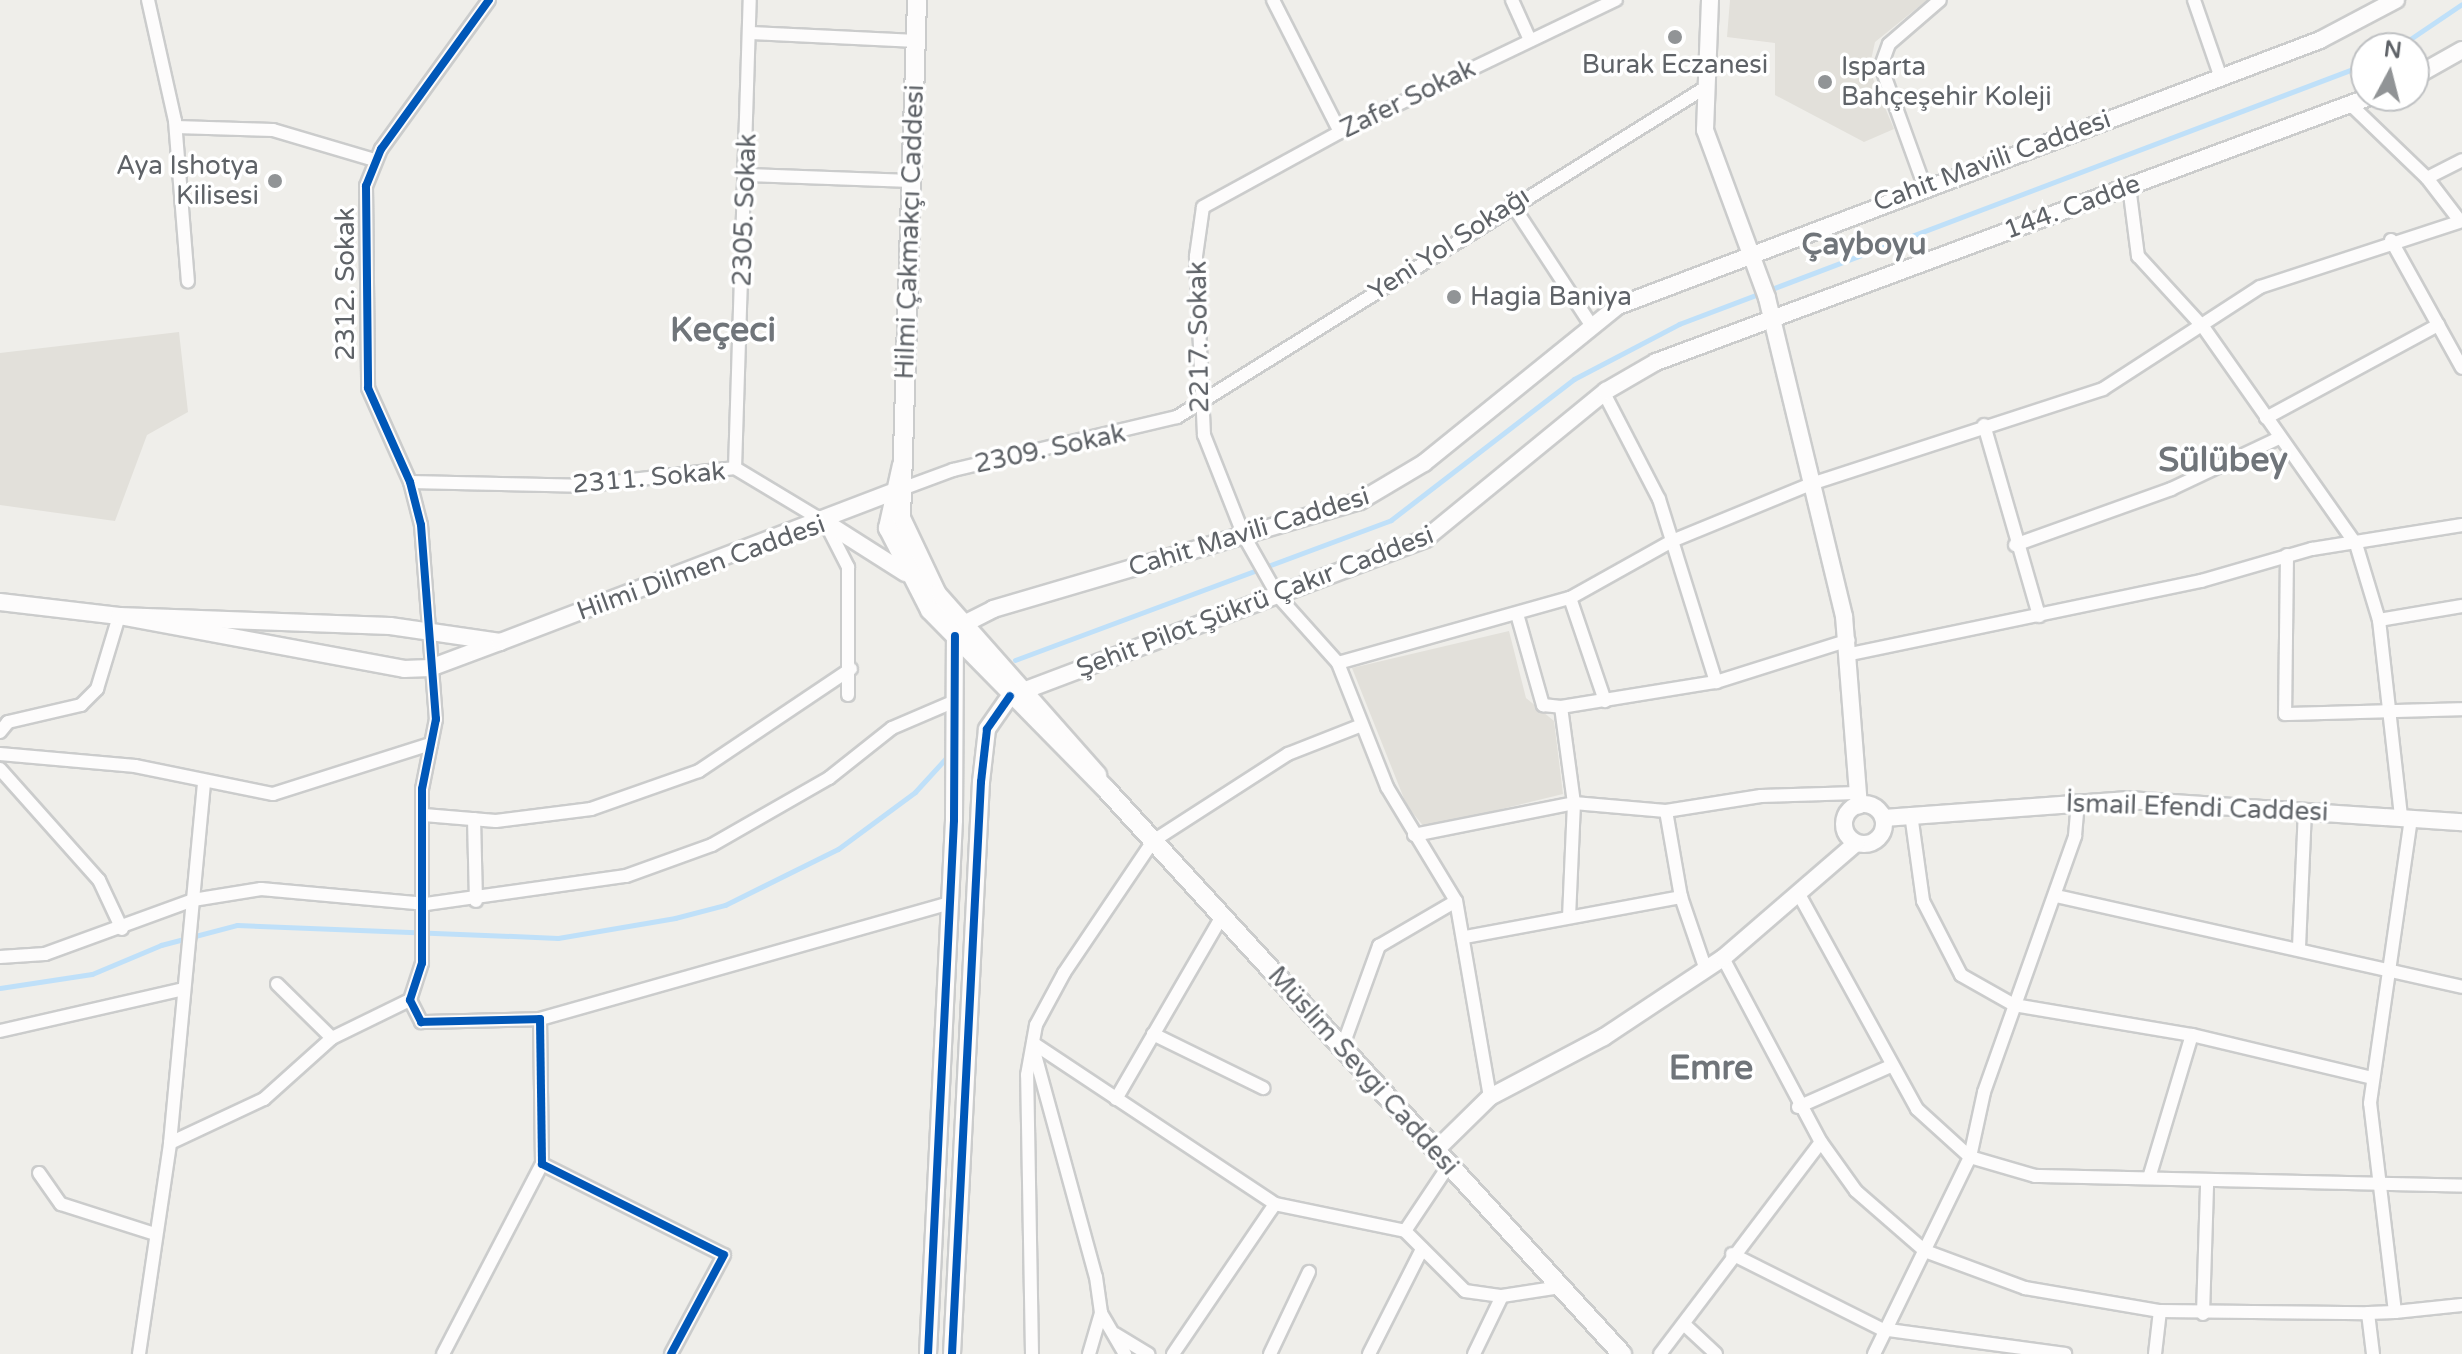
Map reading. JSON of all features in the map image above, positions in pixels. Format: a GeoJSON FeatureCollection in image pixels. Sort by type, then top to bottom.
{"type":"FeatureCollection","features":[{"type":"Feature","properties":{"kind":"main road","name":"Hilmi Çakmakçı Caddesi"},"geometry":{"type":"LineString","coordinates":[[902,465],[917,0]]}},
{"type":"Feature","properties":{"kind":"main road","name":"Müslim Sevgi Caddesi"},"geometry":{"type":"LineString","coordinates":[[902,465],[888,528],[905,573],[1622,1354]]}},
{"type":"Feature","properties":{"kind":"main road","name":"Müslim Sevgi Caddesi"},"geometry":{"type":"LineString","coordinates":[[895,493],[918,566],[960,630]]}},
{"type":"Feature","properties":{"kind":"street"},"geometry":{"type":"LineString","coordinates":[[148,0],[176,127],[188,281]]}},
{"type":"Feature","properties":{"kind":"street","name":"2312. Sokak"},"geometry":{"type":"LineString","coordinates":[[410,1000],[422,963],[426,904],[424,815],[431,744],[423,538],[410,482],[367,381],[365,204],[374,160],[489,0]]}},
{"type":"Feature","properties":{"kind":"street","name":"2305. Sokak"},"geometry":{"type":"LineString","coordinates":[[735,468],[752,33],[750,0]]}},
{"type":"Feature","properties":{"kind":"street"},"geometry":{"type":"LineString","coordinates":[[1273,0],[1340,132]]}},
{"type":"Feature","properties":{"kind":"street"},"geometry":{"type":"LineString","coordinates":[[1512,0],[1530,40]]}},
{"type":"Feature","properties":{"kind":"street","name":"Zafer Sokak"},"geometry":{"type":"LineString","coordinates":[[1203,207],[1340,132],[1616,0]]}},
{"type":"Feature","properties":{"kind":"street"},"geometry":{"type":"LineString","coordinates":[[1710,0],[1703,89],[1709,148],[1767,298],[1850,647],[1858,799],[1844,821],[1856,843]]}},
{"type":"Feature","properties":{"kind":"street"},"geometry":{"type":"LineString","coordinates":[[1924,185],[1881,66],[1889,44],[1940,0]]}},
{"type":"Feature","properties":{"kind":"street"},"geometry":{"type":"LineString","coordinates":[[2194,0],[2221,78]]}},
{"type":"Feature","properties":{"kind":"street","name":"Cahit Mavili Caddesi"},"geometry":{"type":"LineString","coordinates":[[960,630],[993,609],[1360,501],[1404,478],[1590,323],[1924,185],[2221,78],[2346,29],[2396,0]]}},
{"type":"Feature","properties":{"kind":"street"},"geometry":{"type":"LineString","coordinates":[[752,33],[916,41]]}},
{"type":"Feature","properties":{"kind":"street"},"geometry":{"type":"LineString","coordinates":[[2430,68],[2462,50]]}},
{"type":"Feature","properties":{"kind":"street","name":"Yeni Yol Sokağı"},"geometry":{"type":"LineString","coordinates":[[1199,404],[1512,204],[1703,89]]}},
{"type":"Feature","properties":{"kind":"street","name":"144. Cadde"},"geometry":{"type":"LineString","coordinates":[[1772,318],[2350,104]]}},
{"type":"Feature","properties":{"kind":"street"},"geometry":{"type":"LineString","coordinates":[[1490,1097],[1465,937],[1456,901],[1414,835],[1362,725],[1338,663],[1570,598],[1672,541],[1811,484],[1984,425],[2103,389],[2204,328],[2260,287],[2391,240],[2461,221],[2427,178],[2358,112]]}},
{"type":"Feature","properties":{"kind":"street"},"geometry":{"type":"LineString","coordinates":[[176,127],[273,130],[374,160]]}},
{"type":"Feature","properties":{"kind":"street"},"geometry":{"type":"LineString","coordinates":[[2427,178],[2462,160]]}},
{"type":"Feature","properties":{"kind":"street"},"geometry":{"type":"LineString","coordinates":[[747,175],[912,181]]}},
{"type":"Feature","properties":{"kind":"street"},"geometry":{"type":"LineString","coordinates":[[2129,186],[2138,256],[2204,328],[2356,544],[2379,620],[2406,817],[2392,973],[2370,1103],[2384,1189],[2395,1312]]}},
{"type":"Feature","properties":{"kind":"street"},"geometry":{"type":"LineString","coordinates":[[1512,204],[1590,323]]}},
{"type":"Feature","properties":{"kind":"street","name":"2217. Sokak"},"geometry":{"type":"LineString","coordinates":[[1203,207],[1196,275],[1199,404],[1244,536],[1253,553],[1275,591],[1338,663]]}},
{"type":"Feature","properties":{"kind":"street"},"geometry":{"type":"LineString","coordinates":[[2391,240],[2462,368]]}},
{"type":"Feature","properties":{"kind":"street","name":"Şehit Pilot Şükrü Çakır Caddesi"},"geometry":{"type":"LineString","coordinates":[[1018,693],[1275,591],[1438,532],[1604,393],[1656,362],[1772,318]]}},
{"type":"Feature","properties":{"kind":"street"},"geometry":{"type":"LineString","coordinates":[[2266,418],[2438,325]]}},
{"type":"Feature","properties":{"kind":"street"},"geometry":{"type":"LineString","coordinates":[[1604,393],[1659,499],[1716,682]]}},
{"type":"Feature","properties":{"kind":"street","name":"2309. Sokak"},"geometry":{"type":"LineString","coordinates":[[895,493],[953,470],[1153,426],[1199,404]]}},
{"type":"Feature","properties":{"kind":"street"},"geometry":{"type":"LineString","coordinates":[[1984,425],[2015,545],[2039,616]]}},
{"type":"Feature","properties":{"kind":"street"},"geometry":{"type":"LineString","coordinates":[[2015,545],[2158,495],[2279,438]]}},
{"type":"Feature","properties":{"kind":"street","name":"2311. Sokak"},"geometry":{"type":"LineString","coordinates":[[410,482],[580,486],[735,468],[825,522]]}},
{"type":"Feature","properties":{"kind":"street","name":"Hilmi Dilmen Caddesi"},"geometry":{"type":"LineString","coordinates":[[119,616],[372,664],[430,668],[825,522],[895,493]]}},
{"type":"Feature","properties":{"kind":"street"},"geometry":{"type":"LineString","coordinates":[[825,522],[905,573]]}},
{"type":"Feature","properties":{"kind":"street"},"geometry":{"type":"LineString","coordinates":[[825,522],[852,585],[848,695]]}},
{"type":"Feature","properties":{"kind":"street"},"geometry":{"type":"LineString","coordinates":[[1517,614],[1543,705],[1561,707],[1716,682],[1850,647],[2039,616],[2287,555],[2462,525]]}},
{"type":"Feature","properties":{"kind":"street"},"geometry":{"type":"LineString","coordinates":[[2287,555],[2285,714],[2462,709]]}},
{"type":"Feature","properties":{"kind":"street"},"geometry":{"type":"LineString","coordinates":[[1570,598],[1605,701]]}},
{"type":"Feature","properties":{"kind":"street","name":"Hilmi Dilmen Caddesi"},"geometry":{"type":"LineString","coordinates":[[0,602],[119,616],[427,631],[500,642]]}},
{"type":"Feature","properties":{"kind":"street"},"geometry":{"type":"LineString","coordinates":[[2379,620],[2462,606]]}},
{"type":"Feature","properties":{"kind":"street"},"geometry":{"type":"LineString","coordinates":[[0,732],[8,722],[81,705],[97,689],[119,616]]}},
{"type":"Feature","properties":{"kind":"street"},"geometry":{"type":"LineString","coordinates":[[928,1354],[951,903],[953,702],[960,630]]}},
{"type":"Feature","properties":{"kind":"street"},"geometry":{"type":"LineString","coordinates":[[424,815],[474,819],[591,809],[699,771],[851,669]]}},
{"type":"Feature","properties":{"kind":"street"},"geometry":{"type":"LineString","coordinates":[[952,1354],[981,782],[987,729],[1018,693]]}},
{"type":"Feature","properties":{"kind":"street"},"geometry":{"type":"LineString","coordinates":[[0,957],[45,954],[122,929],[193,900],[261,889],[426,904],[476,901],[626,876],[712,845],[829,778],[892,728],[953,702]]}},
{"type":"Feature","properties":{"kind":"street"},"geometry":{"type":"LineString","coordinates":[[1561,707],[1574,803],[1569,917]]}},
{"type":"Feature","properties":{"kind":"street"},"geometry":{"type":"LineString","coordinates":[[1032,1354],[1033,1044],[1064,973],[1153,841],[1288,754],[1362,725]]}},
{"type":"Feature","properties":{"kind":"street"},"geometry":{"type":"LineString","coordinates":[[0,754],[135,766],[204,784],[273,794],[431,744]]}},
{"type":"Feature","properties":{"kind":"street"},"geometry":{"type":"LineString","coordinates":[[0,769],[99,880],[122,929]]}},
{"type":"Feature","properties":{"kind":"street"},"geometry":{"type":"LineString","coordinates":[[139,1354],[170,1143],[188,926],[204,784]]}},
{"type":"Feature","properties":{"kind":"street"},"geometry":{"type":"LineString","coordinates":[[1414,835],[1574,803],[1666,811],[1761,796],[1858,799],[1884,818],[1875,842],[1856,843],[1801,898],[1723,958],[1604,1037],[1490,1097],[1436,1150]]}},
{"type":"Feature","properties":{"kind":"street"},"geometry":{"type":"LineString","coordinates":[[1874,1354],[1881,1329],[1925,1251],[1970,1157],[2014,1005],[2056,896],[2078,801]]}},
{"type":"Feature","properties":{"kind":"street","name":"İsmail Efendi Caddesi"},"geometry":{"type":"LineString","coordinates":[[1884,818],[2078,801],[2305,810],[2462,822]]}},
{"type":"Feature","properties":{"kind":"street"},"geometry":{"type":"LineString","coordinates":[[2299,947],[2305,810]]}},
{"type":"Feature","properties":{"kind":"street"},"geometry":{"type":"LineString","coordinates":[[1666,811],[1681,897],[1706,970]]}},
{"type":"Feature","properties":{"kind":"street"},"geometry":{"type":"LineString","coordinates":[[1911,814],[1923,901],[1943,949],[1961,975],[2014,1005],[2192,1035],[2373,1078]]}},
{"type":"Feature","properties":{"kind":"street"},"geometry":{"type":"LineString","coordinates":[[474,819],[476,901]]}},
{"type":"Feature","properties":{"kind":"street"},"geometry":{"type":"LineString","coordinates":[[2056,896],[2299,947],[2392,973],[2462,987]]}},
{"type":"Feature","properties":{"kind":"street"},"geometry":{"type":"LineString","coordinates":[[1465,937],[1681,897]]}},
{"type":"Feature","properties":{"kind":"street"},"geometry":{"type":"LineString","coordinates":[[1801,898],[1917,1109],[1970,1157],[2035,1176],[2384,1189],[2462,1186]]}},
{"type":"Feature","properties":{"kind":"street"},"geometry":{"type":"LineString","coordinates":[[1342,1048],[1379,946],[1456,901]]}},
{"type":"Feature","properties":{"kind":"street"},"geometry":{"type":"LineString","coordinates":[[170,1143],[264,1099],[332,1038],[410,1000],[421,1022],[540,1019],[951,903]]}},
{"type":"Feature","properties":{"kind":"street"},"geometry":{"type":"LineString","coordinates":[[1116,1099],[1222,916]]}},
{"type":"Feature","properties":{"kind":"street"},"geometry":{"type":"LineString","coordinates":[[1723,958],[1798,1107],[1821,1142],[1856,1191],[1925,1251],[2025,1288],[2160,1311],[2203,1314],[2368,1313],[2462,1305]]}},
{"type":"Feature","properties":{"kind":"street"},"geometry":{"type":"LineString","coordinates":[[277,984],[332,1038]]}},
{"type":"Feature","properties":{"kind":"street"},"geometry":{"type":"LineString","coordinates":[[0,1031],[183,989]]}},
{"type":"Feature","properties":{"kind":"street"},"geometry":{"type":"LineString","coordinates":[[443,1354],[542,1164],[540,1019]]}},
{"type":"Feature","properties":{"kind":"street"},"geometry":{"type":"LineString","coordinates":[[1153,1034],[1263,1088]]}},
{"type":"Feature","properties":{"kind":"street"},"geometry":{"type":"LineString","coordinates":[[2149,1178],[2192,1035]]}},
{"type":"Feature","properties":{"kind":"street"},"geometry":{"type":"LineString","coordinates":[[1033,1044],[1275,1204],[1405,1231],[1465,1291],[1502,1296],[1560,1287]]}},
{"type":"Feature","properties":{"kind":"street"},"geometry":{"type":"LineString","coordinates":[[1033,1044],[1101,1313],[1125,1354]]}},
{"type":"Feature","properties":{"kind":"street"},"geometry":{"type":"LineString","coordinates":[[1798,1107],[1891,1066]]}},
{"type":"Feature","properties":{"kind":"street"},"geometry":{"type":"LineString","coordinates":[[1660,1354],[1686,1326],[1732,1254],[1821,1142]]}},
{"type":"Feature","properties":{"kind":"street"},"geometry":{"type":"LineString","coordinates":[[542,1164],[724,1255],[671,1354]]}},
{"type":"Feature","properties":{"kind":"street"},"geometry":{"type":"LineString","coordinates":[[1405,1231],[1449,1165]]}},
{"type":"Feature","properties":{"kind":"street"},"geometry":{"type":"LineString","coordinates":[[39,1173],[61,1204],[155,1234]]}},
{"type":"Feature","properties":{"kind":"street"},"geometry":{"type":"LineString","coordinates":[[2203,1314],[2207,1184]]}},
{"type":"Feature","properties":{"kind":"street"},"geometry":{"type":"LineString","coordinates":[[1173,1354],[1275,1204]]}},
{"type":"Feature","properties":{"kind":"street"},"geometry":{"type":"LineString","coordinates":[[1369,1354],[1422,1249]]}},
{"type":"Feature","properties":{"kind":"street"},"geometry":{"type":"LineString","coordinates":[[1732,1254],[1881,1329],[2065,1354]]}},
{"type":"Feature","properties":{"kind":"street"},"geometry":{"type":"LineString","coordinates":[[1270,1354],[1309,1272]]}},
{"type":"Feature","properties":{"kind":"street"},"geometry":{"type":"LineString","coordinates":[[1474,1354],[1502,1296]]}},
{"type":"Feature","properties":{"kind":"street"},"geometry":{"type":"LineString","coordinates":[[2155,1354],[2160,1311]]}},
{"type":"Feature","properties":{"kind":"street"},"geometry":{"type":"LineString","coordinates":[[1089,1354],[1101,1313]]}},
{"type":"Feature","properties":{"kind":"street"},"geometry":{"type":"LineString","coordinates":[[2368,1313],[2373,1354]]}},
{"type":"Feature","properties":{"kind":"street"},"geometry":{"type":"LineString","coordinates":[[1686,1326],[1716,1354]]}},
{"type":"Feature","properties":{"kind":"street"},"geometry":{"type":"LineString","coordinates":[[1112,1332],[1148,1354]]}},
{"type":"Feature","properties":{"kind":"shaded area","name":"Isparta Bahçeşehir Koleji"},"geometry":{"type":"Polygon","coordinates":[[[1730,0],[1927,0],[1875,42],[1869,69],[1894,129],[1864,142],[1775,95],[1775,43],[1727,37],[1730,0]]]}},
{"type":"Feature","properties":{"kind":"shaded area"},"geometry":{"type":"Polygon","coordinates":[[[179,332],[188,412],[147,435],[115,521],[0,505],[0,353],[179,332]]]}},
{"type":"Feature","properties":{"kind":"shaded area"},"geometry":{"type":"Polygon","coordinates":[[[1509,631],[1526,698],[1554,721],[1563,794],[1425,828],[1407,806],[1352,668],[1509,631]]]}},
{"type":"Feature","properties":{"kind":"waterway"},"geometry":{"type":"LineString","coordinates":[[2421,32],[2462,4]]}},
{"type":"Feature","properties":{"kind":"waterway"},"geometry":{"type":"LineString","coordinates":[[1015,660],[1391,520],[1574,379],[1679,324],[2350,70]]}},
{"type":"Feature","properties":{"kind":"waterway"},"geometry":{"type":"LineString","coordinates":[[0,988],[92,974],[161,945],[237,925],[558,938],[675,918],[725,905],[838,849],[915,792],[947,757]]}},
{"type":"Feature","properties":{"kind":"cycle path"},"geometry":{"type":"LineString","coordinates":[[489,0],[381,149],[366,186],[368,388],[410,482],[421,525],[436,719],[422,789],[422,963],[410,1000],[421,1022],[540,1019],[542,1164],[724,1255],[671,1354]]}},
{"type":"Feature","properties":{"kind":"cycle path"},"geometry":{"type":"LineString","coordinates":[[928,1354],[954,820],[955,636]]}},
{"type":"Feature","properties":{"kind":"cycle path"},"geometry":{"type":"LineString","coordinates":[[952,1354],[981,782],[987,729],[1010,696]]}},
{"type":"Feature","properties":{"kind":"place","name":"Burak Eczanesi"},"geometry":{"type":"Point","coordinates":[1675,37]}},
{"type":"Feature","properties":{"kind":"place","name":"Isparta Bahçeşehir Koleji"},"geometry":{"type":"Point","coordinates":[1825,82]}},
{"type":"Feature","properties":{"kind":"place","name":"Aya Ishotya Kilisesi"},"geometry":{"type":"Point","coordinates":[275,181]}},
{"type":"Feature","properties":{"kind":"place","name":"Hagia Baniya"},"geometry":{"type":"Point","coordinates":[1454,297]}},
{"type":"Feature","properties":{"kind":"district","name":"Çayboyu"},"geometry":{"type":"Point","coordinates":[1864,245]}},
{"type":"Feature","properties":{"kind":"district","name":"Keçeci"},"geometry":{"type":"Point","coordinates":[723,331]}},
{"type":"Feature","properties":{"kind":"district","name":"Sülübey"},"geometry":{"type":"Point","coordinates":[2223,461]}},
{"type":"Feature","properties":{"kind":"district","name":"Emre"},"geometry":{"type":"Point","coordinates":[1711,1069]}}]}
